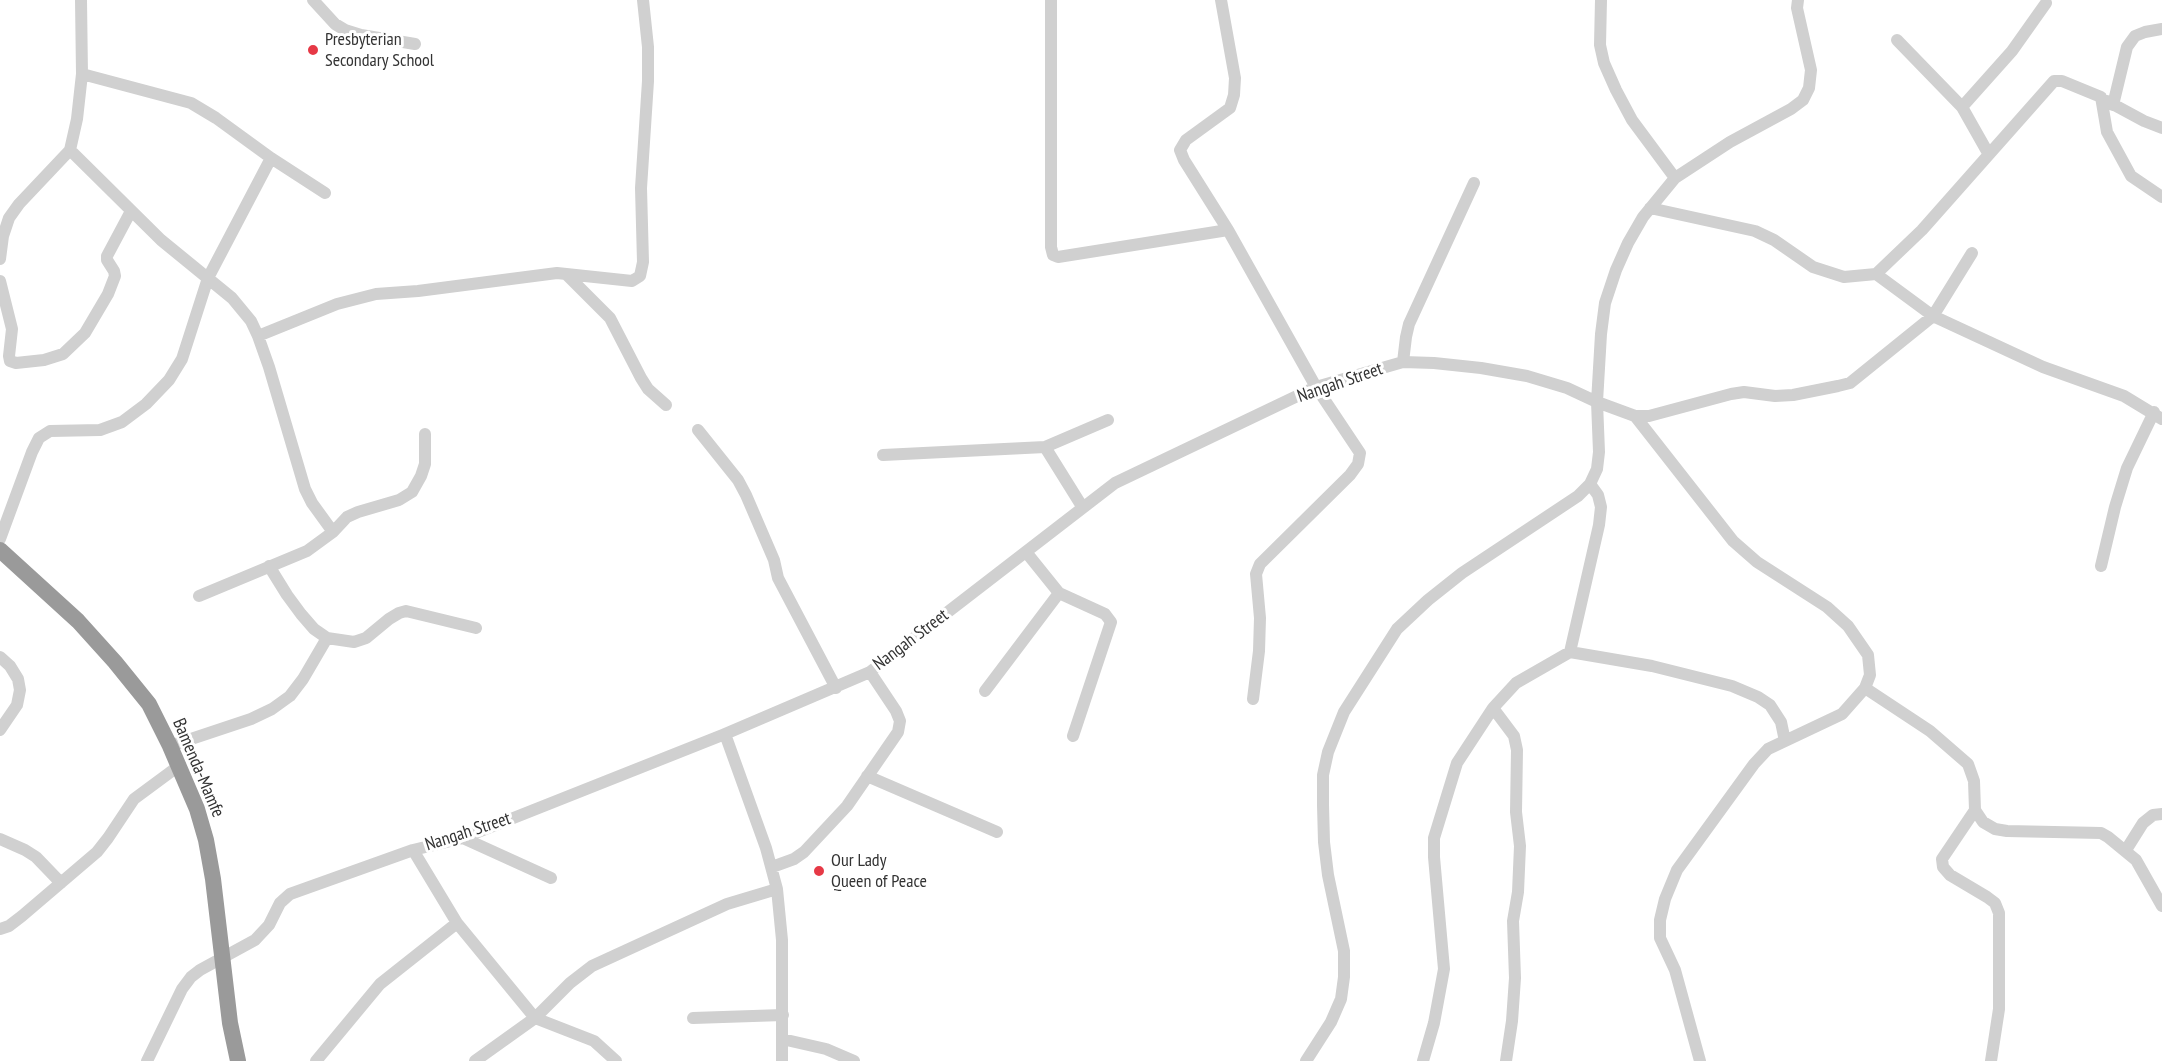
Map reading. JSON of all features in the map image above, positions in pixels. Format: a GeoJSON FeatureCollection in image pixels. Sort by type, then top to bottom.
{"type":"FeatureCollection","features":[{"type":"Feature","properties":{"kind":"highway","name":"Bamenda-Mamfe"},"geometry":{"type":"LineString","coordinates":[[0,550],[78,621],[115,662],[149,704],[180,765],[206,840],[213,879],[230,1023],[238,1061]]}},
{"type":"Feature","properties":{"kind":"street"},"geometry":{"type":"LineString","coordinates":[[0,259],[1,235],[9,218],[19,204],[70,150],[77,119],[82,74],[81,0]]}},
{"type":"Feature","properties":{"kind":"street"},"geometry":{"type":"LineString","coordinates":[[313,0],[335,24],[345,30],[415,44]]}},
{"type":"Feature","properties":{"kind":"street"},"geometry":{"type":"LineString","coordinates":[[258,336],[338,304],[376,294],[426,290],[525,276],[567,274],[632,281],[640,276],[643,262],[641,188],[648,81],[648,47],[643,0]]}},
{"type":"Feature","properties":{"kind":"street"},"geometry":{"type":"LineString","coordinates":[[1051,0],[1050,236],[1053,255],[1058,257],[1228,231]]}},
{"type":"Feature","properties":{"kind":"street"},"geometry":{"type":"LineString","coordinates":[[1221,0],[1235,78],[1234,94],[1230,108],[1186,140],[1180,150],[1316,387],[1360,453],[1358,464],[1350,475],[1260,564],[1256,574],[1260,618],[1259,651],[1253,699]]}},
{"type":"Feature","properties":{"kind":"street"},"geometry":{"type":"LineString","coordinates":[[1601,0],[1600,45],[1608,72],[1632,120],[1675,178]]}},
{"type":"Feature","properties":{"kind":"street"},"geometry":{"type":"LineString","coordinates":[[1306,1061],[1331,1022],[1341,999],[1344,977],[1344,951],[1325,853],[1323,775],[1328,752],[1344,712],[1397,629],[1428,600],[1462,573],[1578,496],[1590,484],[1597,470],[1599,452],[1597,402],[1601,334],[1605,303],[1616,270],[1628,243],[1650,208],[1675,178],[1730,142],[1791,109],[1803,100],[1809,88],[1811,70],[1797,8],[1798,0]]}},
{"type":"Feature","properties":{"kind":"street"},"geometry":{"type":"LineString","coordinates":[[1962,107],[2013,51],[2046,3]]}},
{"type":"Feature","properties":{"kind":"street"},"geometry":{"type":"LineString","coordinates":[[2113,105],[2127,47],[2135,36],[2162,28]]}},
{"type":"Feature","properties":{"kind":"street"},"geometry":{"type":"LineString","coordinates":[[1897,40],[1962,107],[1988,153]]}},
{"type":"Feature","properties":{"kind":"street"},"geometry":{"type":"LineString","coordinates":[[82,74],[191,103],[216,118],[271,159],[325,193]]}},
{"type":"Feature","properties":{"kind":"street"},"geometry":{"type":"LineString","coordinates":[[1650,208],[1755,231],[1774,240],[1813,267],[1844,277],[1876,274],[1922,230],[2054,81],[2062,81],[2101,97],[2144,121],[2162,128]]}},
{"type":"Feature","properties":{"kind":"street"},"geometry":{"type":"LineString","coordinates":[[2101,97],[2107,132],[2131,176],[2162,197]]}},
{"type":"Feature","properties":{"kind":"street"},"geometry":{"type":"LineString","coordinates":[[70,150],[131,211],[232,298],[251,321],[258,336],[305,489],[333,532]]}},
{"type":"Feature","properties":{"kind":"street"},"geometry":{"type":"LineString","coordinates":[[0,539],[39,438],[50,431],[100,430],[122,422],[146,404],[169,380],[182,359],[208,278],[271,159]]}},
{"type":"Feature","properties":{"kind":"street"},"geometry":{"type":"LineString","coordinates":[[1403,362],[1409,324],[1474,183]]}},
{"type":"Feature","properties":{"kind":"street"},"geometry":{"type":"LineString","coordinates":[[0,281],[12,329],[10,361],[16,363],[44,360],[63,354],[85,333],[108,294],[115,276],[107,256],[131,211]]}},
{"type":"Feature","properties":{"kind":"street"},"geometry":{"type":"LineString","coordinates":[[1635,416],[1649,416],[1744,392],[1775,396],[1793,395],[1850,383],[1933,316],[1972,253]]}},
{"type":"Feature","properties":{"kind":"street"},"geometry":{"type":"LineString","coordinates":[[567,274],[610,318],[648,389],[666,405]]}},
{"type":"Feature","properties":{"kind":"street"},"geometry":{"type":"LineString","coordinates":[[1876,274],[1933,316],[2043,367],[2124,396],[2158,415],[2127,468],[2101,566]]}},
{"type":"Feature","properties":{"kind":"street","name":"Nangah Street"},"geometry":{"type":"LineString","coordinates":[[147,1061],[182,989],[191,977],[255,940],[269,925],[280,903],[290,894],[413,850],[463,838],[725,735],[870,672],[1083,508],[1127,477],[1316,387],[1403,362],[1481,368],[1527,376],[1567,388],[1635,416]]}},
{"type":"Feature","properties":{"kind":"street"},"geometry":{"type":"LineString","coordinates":[[1635,416],[1733,541],[1757,562],[1827,607],[1848,626],[1868,655],[1870,675],[1865,688],[1842,714],[1768,749],[1754,764],[1677,870],[1665,899],[1660,920],[1660,938],[1675,970],[1700,1061]]}},
{"type":"Feature","properties":{"kind":"street"},"geometry":{"type":"LineString","coordinates":[[883,455],[1045,447],[1108,420]]}},
{"type":"Feature","properties":{"kind":"street"},"geometry":{"type":"LineString","coordinates":[[698,430],[738,480],[774,561],[778,578],[836,688]]}},
{"type":"Feature","properties":{"kind":"street"},"geometry":{"type":"LineString","coordinates":[[199,596],[307,551],[333,532],[347,517],[399,500],[412,492],[425,464],[425,434]]}},
{"type":"Feature","properties":{"kind":"street"},"geometry":{"type":"LineString","coordinates":[[1045,447],[1083,508]]}},
{"type":"Feature","properties":{"kind":"street"},"geometry":{"type":"LineString","coordinates":[[1570,652],[1599,525],[1601,507],[1598,495],[1590,484]]}},
{"type":"Feature","properties":{"kind":"street"},"geometry":{"type":"LineString","coordinates":[[1026,552],[1059,593],[1105,614],[1111,622],[1073,736]]}},
{"type":"Feature","properties":{"kind":"street"},"geometry":{"type":"LineString","coordinates":[[269,566],[301,614],[314,629],[327,638],[354,642],[366,638],[389,619],[406,611],[476,628]]}},
{"type":"Feature","properties":{"kind":"street"},"geometry":{"type":"LineString","coordinates":[[985,691],[1059,593]]}},
{"type":"Feature","properties":{"kind":"street"},"geometry":{"type":"LineString","coordinates":[[171,746],[251,719],[272,709],[290,696],[303,679],[327,638]]}},
{"type":"Feature","properties":{"kind":"street"},"geometry":{"type":"LineString","coordinates":[[1424,1061],[1444,969],[1434,838],[1457,763],[1493,708],[1516,683],[1570,652],[1652,666],[1732,686],[1758,697],[1770,705],[1781,723],[1785,741]]}},
{"type":"Feature","properties":{"kind":"street"},"geometry":{"type":"LineString","coordinates":[[0,657],[10,666],[18,679],[20,690],[17,705],[0,730]]}},
{"type":"Feature","properties":{"kind":"street"},"geometry":{"type":"LineString","coordinates":[[772,867],[794,859],[804,852],[847,806],[898,732],[900,721],[896,711],[870,672]]}},
{"type":"Feature","properties":{"kind":"street"},"geometry":{"type":"LineString","coordinates":[[1865,688],[1930,731],[1968,764],[1974,781],[1975,810],[1983,822],[1995,829],[2007,831],[2101,833],[2126,850],[2136,860],[2162,906]]}},
{"type":"Feature","properties":{"kind":"street"},"geometry":{"type":"LineString","coordinates":[[1493,708],[1514,736],[1517,750],[1516,812],[1520,846],[1518,892],[1513,921],[1515,978],[1506,1061]]}},
{"type":"Feature","properties":{"kind":"street"},"geometry":{"type":"LineString","coordinates":[[725,735],[772,867],[777,889],[782,940],[782,1061]]}},
{"type":"Feature","properties":{"kind":"street"},"geometry":{"type":"LineString","coordinates":[[0,930],[9,926],[103,845],[134,799],[180,765]]}},
{"type":"Feature","properties":{"kind":"street"},"geometry":{"type":"LineString","coordinates":[[867,776],[998,832]]}},
{"type":"Feature","properties":{"kind":"street"},"geometry":{"type":"LineString","coordinates":[[1975,810],[1942,859],[1943,867],[1950,875],[1995,903],[1999,913],[1999,1009],[1991,1061]]}},
{"type":"Feature","properties":{"kind":"street"},"geometry":{"type":"LineString","coordinates":[[2126,850],[2143,823],[2153,815],[2162,814]]}},
{"type":"Feature","properties":{"kind":"street"},"geometry":{"type":"LineString","coordinates":[[463,838],[551,878]]}},
{"type":"Feature","properties":{"kind":"street"},"geometry":{"type":"LineString","coordinates":[[0,839],[36,857],[61,883]]}},
{"type":"Feature","properties":{"kind":"street"},"geometry":{"type":"LineString","coordinates":[[413,850],[457,923],[535,1018],[594,1041],[616,1061]]}},
{"type":"Feature","properties":{"kind":"street"},"geometry":{"type":"LineString","coordinates":[[475,1061],[535,1018],[570,983],[592,966],[718,908],[777,889]]}},
{"type":"Feature","properties":{"kind":"street"},"geometry":{"type":"LineString","coordinates":[[316,1061],[380,984],[457,923]]}},
{"type":"Feature","properties":{"kind":"street"},"geometry":{"type":"LineString","coordinates":[[693,1018],[783,1015]]}},
{"type":"Feature","properties":{"kind":"street"},"geometry":{"type":"LineString","coordinates":[[782,1039],[826,1049],[854,1061]]}},
{"type":"Feature","properties":{"kind":"place","name":"Presbyterian Secondary School"},"geometry":{"type":"Point","coordinates":[313,50]}},
{"type":"Feature","properties":{"kind":"place","name":"Our Lady Queen of Peace"},"geometry":{"type":"Point","coordinates":[819,871]}}]}
